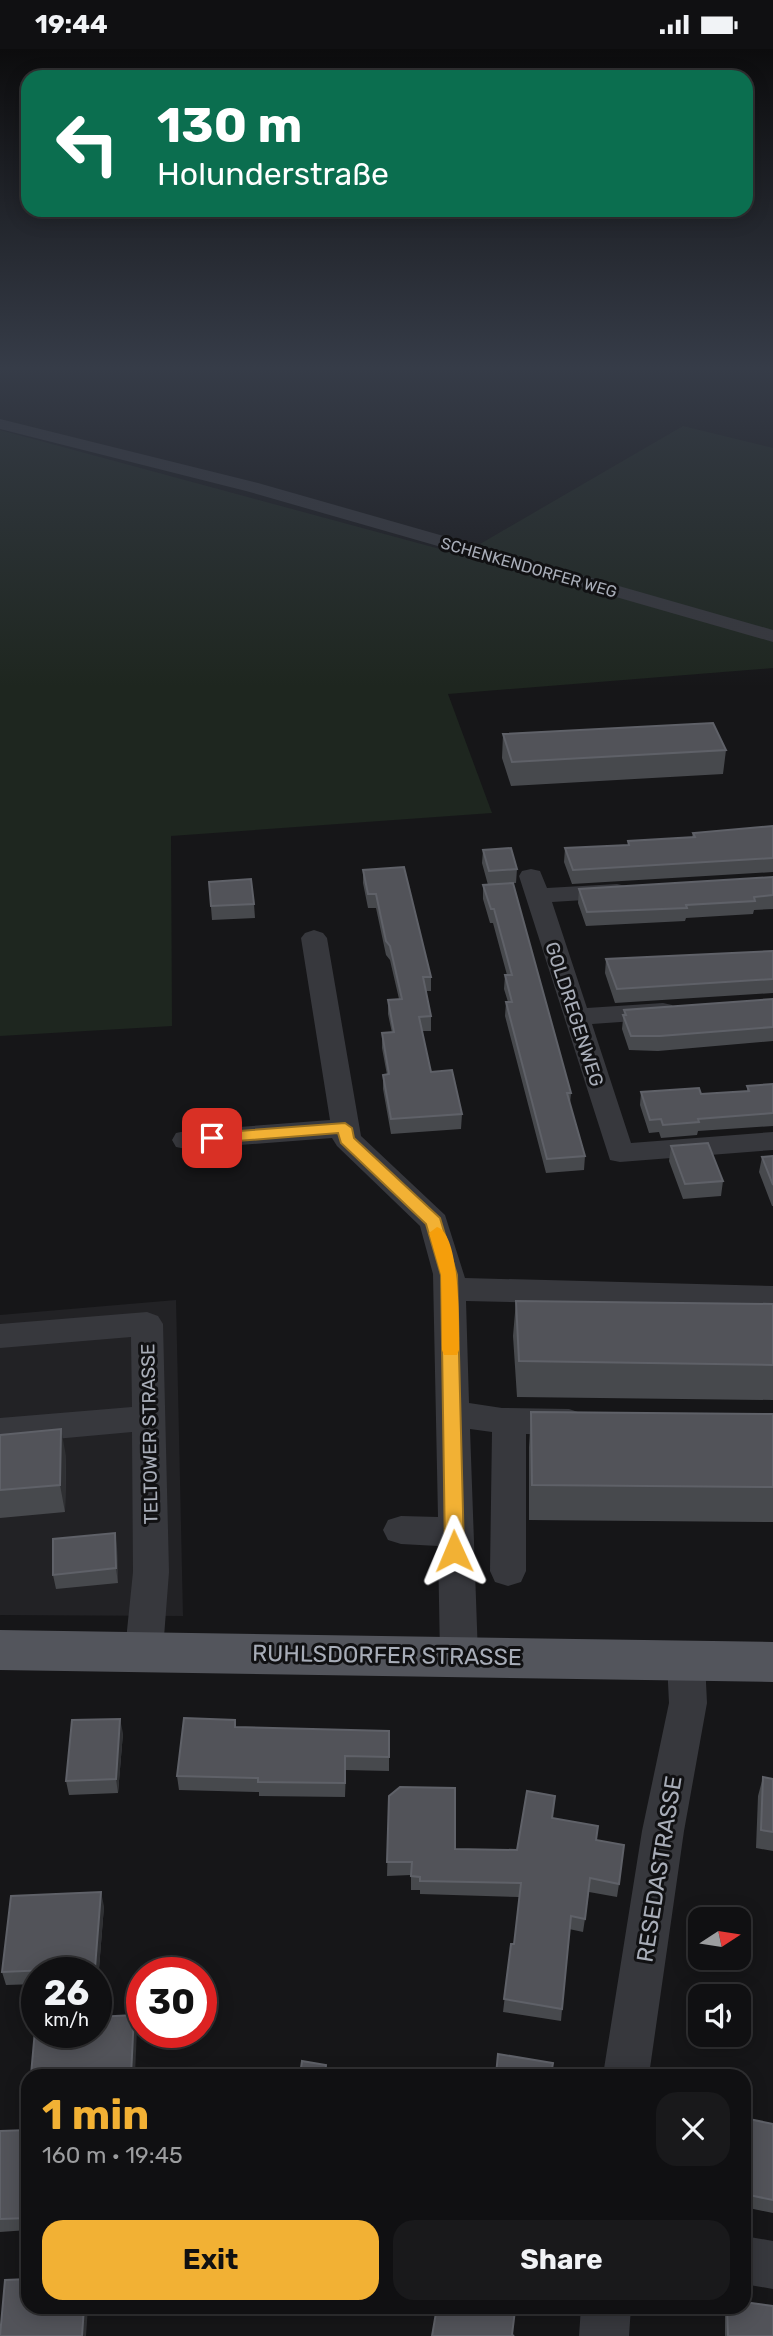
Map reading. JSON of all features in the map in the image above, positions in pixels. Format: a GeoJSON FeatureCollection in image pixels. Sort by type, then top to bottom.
{"type":"FeatureCollection","features":[{"type":"Feature","properties":{"kind":"main road","name":"RUHLSDORFER STRASSE"},"geometry":{"type":"LineString","coordinates":[[0,1650],[144,1650],[773,1662]]}},
{"type":"Feature","properties":{"kind":"street","name":"SCHENKENDORFER WEG"},"geometry":{"type":"LineString","coordinates":[[199,474],[773,636]]}},
{"type":"Feature","properties":{"kind":"street","name":"GOLDREGENWEG"},"geometry":{"type":"LineString","coordinates":[[634,890],[534,886],[620,1153],[773,1141]]}},
{"type":"Feature","properties":{"kind":"street"},"geometry":{"type":"LineString","coordinates":[[314,938],[347,1139],[434,1221],[449,1275],[459,1656]]}},
{"type":"Feature","properties":{"kind":"street"},"geometry":{"type":"LineString","coordinates":[[576,1017],[694,1009]]}},
{"type":"Feature","properties":{"kind":"street"},"geometry":{"type":"LineString","coordinates":[[186,1140],[345,1128]]}},
{"type":"Feature","properties":{"kind":"street"},"geometry":{"type":"LineString","coordinates":[[449,1289],[773,1297]]}},
{"type":"Feature","properties":{"kind":"street","name":"TELTOWER STRASSE"},"geometry":{"type":"LineString","coordinates":[[0,1336],[147,1324],[151,1572],[144,1650]]}},
{"type":"Feature","properties":{"kind":"street"},"geometry":{"type":"LineString","coordinates":[[451,1413],[509,1421],[602,1422]]}},
{"type":"Feature","properties":{"kind":"street"},"geometry":{"type":"LineString","coordinates":[[0,1431],[149,1417]]}},
{"type":"Feature","properties":{"kind":"street"},"geometry":{"type":"LineString","coordinates":[[508,1571],[509,1421]]}},
{"type":"Feature","properties":{"kind":"street"},"geometry":{"type":"LineString","coordinates":[[401,1530],[454,1532]]}},
{"type":"Feature","properties":{"kind":"street","name":"RESEDASTRASSE"},"geometry":{"type":"LineString","coordinates":[[627,2069],[663,1831],[688,1703],[686,1662]]}},
{"type":"Feature","properties":{"kind":"street"},"geometry":{"type":"LineString","coordinates":[[751,2261],[773,2265]]}},
{"type":"Feature","properties":{"kind":"street"},"geometry":{"type":"LineString","coordinates":[[604,2336],[606,2314]]}},
{"type":"Feature","properties":{"kind":"shaded area"},"geometry":{"type":"Polygon","coordinates":[[[0,474],[162,474],[773,639],[773,668],[448,694],[492,813],[171,836],[172,1026],[0,1036],[0,474]]]}},
{"type":"Feature","properties":{"kind":"shaded area"},"geometry":{"type":"Polygon","coordinates":[[[601,474],[773,474],[773,633],[473,552],[483,546],[480,544],[601,474]]]}},
{"type":"Feature","properties":{"kind":"shaded area"},"geometry":{"type":"Polygon","coordinates":[[[176,1300],[183,1616],[0,1615],[0,1315],[176,1300]]]}},
{"type":"Feature","properties":{"kind":"building"},"geometry":{"type":"Polygon","coordinates":[[[713,723],[726,750],[512,762],[503,734],[713,723]]]}},
{"type":"Feature","properties":{"kind":"building"},"geometry":{"type":"Polygon","coordinates":[[[773,826],[773,858],[573,870],[565,848],[629,845],[628,841],[695,837],[693,833],[773,826]]]}},
{"type":"Feature","properties":{"kind":"building"},"geometry":{"type":"Polygon","coordinates":[[[511,848],[517,869],[489,871],[483,850],[511,848]]]}},
{"type":"Feature","properties":{"kind":"building"},"geometry":{"type":"Polygon","coordinates":[[[404,867],[431,977],[423,977],[431,1016],[419,1017],[431,1072],[452,1070],[462,1114],[391,1119],[383,1075],[389,1074],[382,1033],[394,1032],[388,1000],[402,999],[376,894],[368,894],[363,870],[404,867]]]}},
{"type":"Feature","properties":{"kind":"building"},"geometry":{"type":"Polygon","coordinates":[[[773,877],[773,895],[754,897],[755,901],[686,905],[687,908],[587,912],[579,889],[773,877]]]}},
{"type":"Feature","properties":{"kind":"building"},"geometry":{"type":"Polygon","coordinates":[[[251,879],[254,904],[211,906],[209,882],[251,879]]]}},
{"type":"Feature","properties":{"kind":"building"},"geometry":{"type":"Polygon","coordinates":[[[513,883],[571,1093],[567,1093],[585,1156],[547,1159],[506,1002],[512,1002],[505,975],[512,975],[494,909],[491,909],[483,885],[513,883]]]}},
{"type":"Feature","properties":{"kind":"building"},"geometry":{"type":"Polygon","coordinates":[[[773,951],[773,979],[617,989],[606,959],[773,951]]]}},
{"type":"Feature","properties":{"kind":"building"},"geometry":{"type":"Polygon","coordinates":[[[773,999],[773,1027],[631,1036],[623,1015],[626,1015],[624,1010],[773,999]]]}},
{"type":"Feature","properties":{"kind":"building"},"geometry":{"type":"Polygon","coordinates":[[[773,1084],[773,1113],[698,1119],[699,1122],[663,1125],[661,1119],[650,1120],[641,1092],[699,1088],[701,1094],[749,1091],[747,1086],[773,1084]]]}},
{"type":"Feature","properties":{"kind":"building"},"geometry":{"type":"Polygon","coordinates":[[[708,1143],[723,1181],[685,1184],[671,1146],[708,1143]]]}},
{"type":"Feature","properties":{"kind":"building"},"geometry":{"type":"Polygon","coordinates":[[[773,1156],[773,1185],[762,1157],[773,1156]]]}},
{"type":"Feature","properties":{"kind":"building"},"geometry":{"type":"Polygon","coordinates":[[[516,1301],[773,1304],[773,1365],[519,1361],[516,1301]]]}},
{"type":"Feature","properties":{"kind":"building"},"geometry":{"type":"Polygon","coordinates":[[[531,1412],[773,1414],[773,1487],[532,1485],[531,1412]]]}},
{"type":"Feature","properties":{"kind":"building"},"geometry":{"type":"Polygon","coordinates":[[[61,1429],[60,1485],[0,1490],[0,1435],[61,1429]]]}},
{"type":"Feature","properties":{"kind":"building"},"geometry":{"type":"Polygon","coordinates":[[[115,1533],[116,1568],[53,1575],[53,1539],[115,1533]]]}},
{"type":"Feature","properties":{"kind":"building"},"geometry":{"type":"Polygon","coordinates":[[[184,1718],[235,1720],[235,1727],[389,1731],[389,1757],[345,1756],[345,1783],[258,1782],[258,1778],[177,1776],[184,1718]]]}},
{"type":"Feature","properties":{"kind":"building"},"geometry":{"type":"Polygon","coordinates":[[[120,1719],[116,1779],[66,1781],[72,1720],[120,1719]]]}},
{"type":"Feature","properties":{"kind":"building"},"geometry":{"type":"Polygon","coordinates":[[[763,1777],[773,1779],[773,1832],[761,1830],[763,1777]]]}},
{"type":"Feature","properties":{"kind":"building"},"geometry":{"type":"Polygon","coordinates":[[[400,1787],[455,1788],[455,1849],[517,1850],[527,1791],[555,1796],[552,1818],[598,1826],[596,1840],[624,1845],[619,1884],[590,1878],[585,1919],[571,1916],[562,2009],[504,1999],[521,1883],[420,1881],[420,1877],[411,1876],[412,1862],[387,1862],[389,1796],[400,1787]]]}},
{"type":"Feature","properties":{"kind":"building"},"geometry":{"type":"Polygon","coordinates":[[[101,1892],[96,1957],[21,1957],[21,1971],[2,1972],[11,1896],[101,1892]]]}},
{"type":"Feature","properties":{"kind":"building"},"geometry":{"type":"Polygon","coordinates":[[[126,2015],[126,2048],[132,2048],[131,2069],[32,2069],[33,2048],[112,2048],[112,2016],[126,2015]]]}},
{"type":"Feature","properties":{"kind":"building"},"geometry":{"type":"Polygon","coordinates":[[[498,2054],[553,2063],[552,2069],[497,2069],[498,2054]]]}},
{"type":"Feature","properties":{"kind":"building"},"geometry":{"type":"Polygon","coordinates":[[[302,2061],[326,2065],[326,2069],[301,2069],[302,2061]]]}},
{"type":"Feature","properties":{"kind":"building"},"geometry":{"type":"Polygon","coordinates":[[[751,2119],[773,2124],[773,2200],[751,2195],[751,2119]]]}},
{"type":"Feature","properties":{"kind":"building"},"geometry":{"type":"Polygon","coordinates":[[[21,2130],[21,2218],[0,2219],[0,2131],[21,2130]]]}},
{"type":"Feature","properties":{"kind":"building"},"geometry":{"type":"Polygon","coordinates":[[[21,2279],[21,2314],[84,2314],[82,2336],[0,2336],[5,2280],[21,2279]]]}},
{"type":"Feature","properties":{"kind":"building"},"geometry":{"type":"Polygon","coordinates":[[[751,2303],[773,2306],[773,2336],[728,2336],[727,2314],[751,2314],[751,2303]]]}},
{"type":"Feature","properties":{"kind":"building"},"geometry":{"type":"Polygon","coordinates":[[[436,2314],[515,2314],[514,2336],[432,2336],[436,2314]]]}},
{"type":"Feature","properties":{"kind":"slow traffic"},"geometry":{"type":"LineString","coordinates":[[437,1233],[449,1275],[450,1350]]}},
{"type":"Feature","properties":{"kind":"route"},"geometry":{"type":"LineString","coordinates":[[212,1138],[345,1128],[347,1139],[434,1221],[449,1275],[454,1551]]}}]}
